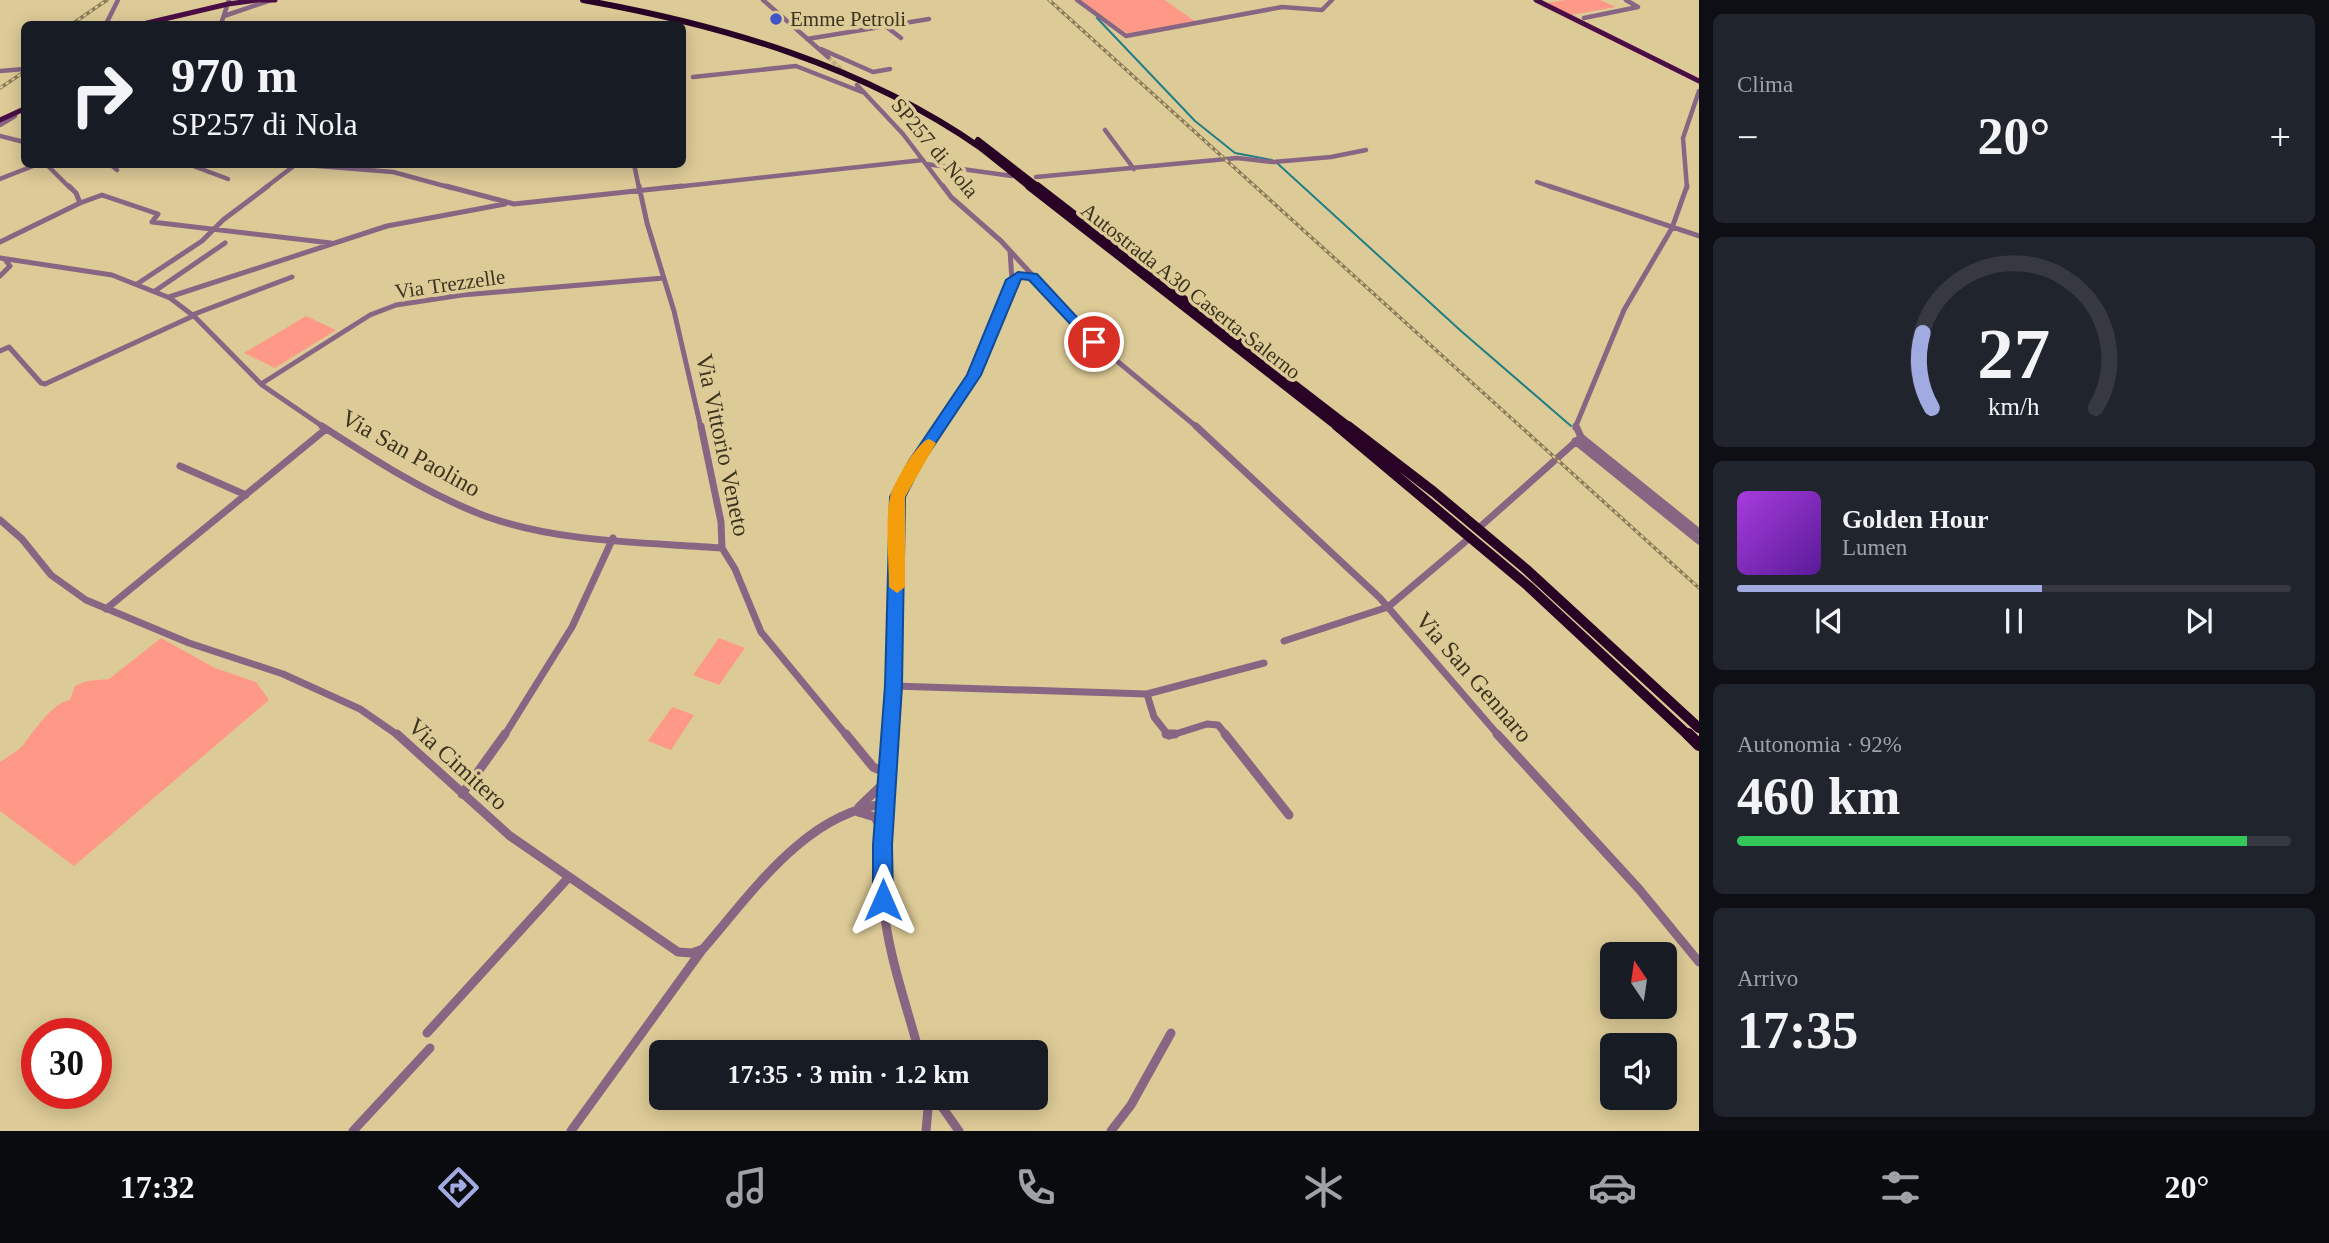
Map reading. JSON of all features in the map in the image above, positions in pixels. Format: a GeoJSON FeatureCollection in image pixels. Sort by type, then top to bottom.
{"type":"FeatureCollection","features":[{"type":"Feature","properties":{"kind":"highway","name":"Autostrada A30 Caserta-Salerno"},"geometry":{"type":"LineString","coordinates":[[583,0],[684,21]]}},
{"type":"Feature","properties":{"kind":"highway","name":"Autostrada A30 Caserta-Salerno"},"geometry":{"type":"LineString","coordinates":[[603,0],[752,35],[819,58],[913,101],[988,146],[1444,501],[1536,578],[1699,728]]}},
{"type":"Feature","properties":{"kind":"highway","name":"Autostrada A30 Caserta-Salerno"},"geometry":{"type":"LineString","coordinates":[[686,21],[814,61],[882,91],[957,133],[1178,302],[1425,497],[1517,575],[1699,745]]}},
{"type":"Feature","properties":{"kind":"main road"},"geometry":{"type":"LineString","coordinates":[[155,21],[229,2],[273,0]]}},
{"type":"Feature","properties":{"kind":"main road"},"geometry":{"type":"LineString","coordinates":[[1536,0],[1699,81]]}},
{"type":"Feature","properties":{"kind":"main road"},"geometry":{"type":"LineString","coordinates":[[0,122],[21,110]]}},
{"type":"Feature","properties":{"kind":"street"},"geometry":{"type":"LineString","coordinates":[[108,21],[118,0]]}},
{"type":"Feature","properties":{"kind":"street"},"geometry":{"type":"LineString","coordinates":[[763,0],[828,57]]}},
{"type":"Feature","properties":{"kind":"street"},"geometry":{"type":"LineString","coordinates":[[1077,0],[1126,36],[1283,7],[1322,10],[1332,0]]}},
{"type":"Feature","properties":{"kind":"street"},"geometry":{"type":"LineString","coordinates":[[1584,18],[1638,7],[1626,0]]}},
{"type":"Feature","properties":{"kind":"street"},"geometry":{"type":"LineString","coordinates":[[224,16],[261,1]]}},
{"type":"Feature","properties":{"kind":"street"},"geometry":{"type":"LineString","coordinates":[[222,21],[229,2]]}},
{"type":"Feature","properties":{"kind":"street"},"geometry":{"type":"LineString","coordinates":[[807,39],[929,19]]}},
{"type":"Feature","properties":{"kind":"street"},"geometry":{"type":"LineString","coordinates":[[884,25],[901,38]]}},
{"type":"Feature","properties":{"kind":"street"},"geometry":{"type":"LineString","coordinates":[[817,47],[873,72],[890,69]]}},
{"type":"Feature","properties":{"kind":"street"},"geometry":{"type":"LineString","coordinates":[[694,77],[796,66],[866,93]]}},
{"type":"Feature","properties":{"kind":"street"},"geometry":{"type":"LineString","coordinates":[[0,71],[21,69]]}},
{"type":"Feature","properties":{"kind":"street","name":"SP257 di Nola"},"geometry":{"type":"LineString","coordinates":[[857,85],[884,110],[951,197],[1009,249],[1108,355],[1204,432]]}},
{"type":"Feature","properties":{"kind":"street"},"geometry":{"type":"LineString","coordinates":[[1699,91],[1683,138],[1688,184],[1672,228],[1624,310],[1599,364],[1576,428],[1578,439],[1699,541]]}},
{"type":"Feature","properties":{"kind":"street"},"geometry":{"type":"LineString","coordinates":[[12,115],[21,117]]}},
{"type":"Feature","properties":{"kind":"street"},"geometry":{"type":"LineString","coordinates":[[1105,130],[1133,169]]}},
{"type":"Feature","properties":{"kind":"street"},"geometry":{"type":"LineString","coordinates":[[0,136],[21,141]]}},
{"type":"Feature","properties":{"kind":"street"},"geometry":{"type":"LineString","coordinates":[[1036,177],[1237,158],[1275,161],[1331,157],[1366,150]]}},
{"type":"Feature","properties":{"kind":"street"},"geometry":{"type":"LineString","coordinates":[[169,297],[411,220],[505,204],[925,162],[1012,176]]}},
{"type":"Feature","properties":{"kind":"street"},"geometry":{"type":"LineString","coordinates":[[0,179],[28,168]]}},
{"type":"Feature","properties":{"kind":"street"},"geometry":{"type":"LineString","coordinates":[[50,168],[76,193],[80,203]]}},
{"type":"Feature","properties":{"kind":"street"},"geometry":{"type":"LineString","coordinates":[[199,168],[228,179]]}},
{"type":"Feature","properties":{"kind":"street"},"geometry":{"type":"LineString","coordinates":[[137,284],[202,241],[290,168]]}},
{"type":"Feature","properties":{"kind":"street"},"geometry":{"type":"LineString","coordinates":[[336,168],[393,172],[505,204]]}},
{"type":"Feature","properties":{"kind":"street","name":"Via Vittorio Veneto"},"geometry":{"type":"LineString","coordinates":[[635,168],[715,488],[722,548],[735,569],[761,632],[873,767],[887,777]]}},
{"type":"Feature","properties":{"kind":"street"},"geometry":{"type":"LineString","coordinates":[[1536,182],[1699,236]]}},
{"type":"Feature","properties":{"kind":"street"},"geometry":{"type":"LineString","coordinates":[[0,242],[102,195],[158,214],[152,222],[335,243]]}},
{"type":"Feature","properties":{"kind":"street"},"geometry":{"type":"LineString","coordinates":[[155,291],[225,243]]}},
{"type":"Feature","properties":{"kind":"street"},"geometry":{"type":"LineString","coordinates":[[1009,249],[1015,278]]}},
{"type":"Feature","properties":{"kind":"street"},"geometry":{"type":"LineString","coordinates":[[0,276],[9,268],[3,260]]}},
{"type":"Feature","properties":{"kind":"street","name":"Via San Paolino"},"geometry":{"type":"LineString","coordinates":[[3,260],[58,265],[137,284],[169,297],[192,315],[261,384],[372,458],[458,505],[511,522],[553,531],[722,548]]}},
{"type":"Feature","properties":{"kind":"street"},"geometry":{"type":"LineString","coordinates":[[916,1040],[889,941],[883,900],[884,834],[894,686],[897,497],[914,464],[974,375],[1015,278],[1025,268]]}},
{"type":"Feature","properties":{"kind":"street"},"geometry":{"type":"LineString","coordinates":[[0,351],[9,347],[41,383],[47,383],[192,315],[292,276]]}},
{"type":"Feature","properties":{"kind":"street"},"geometry":{"type":"LineString","coordinates":[[1015,278],[1032,276]]}},
{"type":"Feature","properties":{"kind":"street","name":"Via Trezzelle"},"geometry":{"type":"LineString","coordinates":[[261,384],[370,315],[403,304],[462,295],[664,278]]}},
{"type":"Feature","properties":{"kind":"street"},"geometry":{"type":"LineString","coordinates":[[106,609],[326,429]]}},
{"type":"Feature","properties":{"kind":"street","name":"Via San Gennaro"},"geometry":{"type":"LineString","coordinates":[[1204,432],[1388,607],[1519,760],[1639,889],[1699,962]]}},
{"type":"Feature","properties":{"kind":"street"},"geometry":{"type":"LineString","coordinates":[[1481,526],[1578,439]]}},
{"type":"Feature","properties":{"kind":"street"},"geometry":{"type":"LineString","coordinates":[[1578,439],[1699,532]]}},
{"type":"Feature","properties":{"kind":"street"},"geometry":{"type":"LineString","coordinates":[[180,467],[246,495]]}},
{"type":"Feature","properties":{"kind":"street","name":"Via Cimitero"},"geometry":{"type":"LineString","coordinates":[[0,520],[22,539],[51,575],[67,588],[106,609],[189,643],[282,674],[360,709],[396,733],[509,836],[678,952],[692,953],[703,949]]}},
{"type":"Feature","properties":{"kind":"street"},"geometry":{"type":"LineString","coordinates":[[461,794],[483,766],[565,641],[589,597],[613,538]]}},
{"type":"Feature","properties":{"kind":"street"},"geometry":{"type":"LineString","coordinates":[[1284,641],[1388,607],[1466,541]]}},
{"type":"Feature","properties":{"kind":"street"},"geometry":{"type":"LineString","coordinates":[[894,686],[1147,694],[1264,663]]}},
{"type":"Feature","properties":{"kind":"street"},"geometry":{"type":"LineString","coordinates":[[1147,694],[1161,732],[1169,736],[1207,724],[1218,725],[1289,816]]}},
{"type":"Feature","properties":{"kind":"street"},"geometry":{"type":"LineString","coordinates":[[854,811],[887,777]]}},
{"type":"Feature","properties":{"kind":"street"},"geometry":{"type":"LineString","coordinates":[[571,1131],[703,949],[780,857],[821,827],[854,811],[886,804]]}},
{"type":"Feature","properties":{"kind":"street"},"geometry":{"type":"LineString","coordinates":[[854,811],[875,817],[884,834]]}},
{"type":"Feature","properties":{"kind":"street"},"geometry":{"type":"LineString","coordinates":[[427,1033],[569,877]]}},
{"type":"Feature","properties":{"kind":"street"},"geometry":{"type":"LineString","coordinates":[[1111,1131],[1130,1105],[1171,1033]]}},
{"type":"Feature","properties":{"kind":"street"},"geometry":{"type":"LineString","coordinates":[[353,1131],[430,1048]]}},
{"type":"Feature","properties":{"kind":"street"},"geometry":{"type":"LineString","coordinates":[[926,1131],[928,1110]]}},
{"type":"Feature","properties":{"kind":"street"},"geometry":{"type":"LineString","coordinates":[[944,1110],[958,1131]]}},
{"type":"Feature","properties":{"kind":"shaded area"},"geometry":{"type":"Polygon","coordinates":[[[1080,0],[1165,0],[1196,22],[1128,34],[1080,0]]]}},
{"type":"Feature","properties":{"kind":"shaded area"},"geometry":{"type":"Polygon","coordinates":[[[1600,0],[1616,7],[1571,15],[1547,3],[1600,0]]]}},
{"type":"Feature","properties":{"kind":"shaded area"},"geometry":{"type":"Polygon","coordinates":[[[306,316],[336,330],[275,368],[244,353],[306,316]]]}},
{"type":"Feature","properties":{"kind":"shaded area"},"geometry":{"type":"Polygon","coordinates":[[[161,638],[215,668],[256,682],[269,700],[74,866],[0,811],[0,762],[21,748],[51,711],[70,700],[75,686],[87,681],[109,679],[161,638]]]}},
{"type":"Feature","properties":{"kind":"shaded area"},"geometry":{"type":"Polygon","coordinates":[[[719,638],[745,648],[719,685],[693,675],[719,638]]]}},
{"type":"Feature","properties":{"kind":"shaded area"},"geometry":{"type":"Polygon","coordinates":[[[672,707],[694,715],[671,750],[648,741],[672,707]]]}},
{"type":"Feature","properties":{"kind":"waterway"},"geometry":{"type":"LineString","coordinates":[[1097,18],[1195,121],[1235,153],[1272,160]]}},
{"type":"Feature","properties":{"kind":"waterway"},"geometry":{"type":"LineString","coordinates":[[1277,163],[1461,331],[1571,426]]}},
{"type":"Feature","properties":{"kind":"tunnel"},"geometry":{"type":"LineString","coordinates":[[828,57],[845,73]]}},
{"type":"Feature","properties":{"kind":"railway"},"geometry":{"type":"LineString","coordinates":[[76,21],[107,0]]}},
{"type":"Feature","properties":{"kind":"railway"},"geometry":{"type":"LineString","coordinates":[[1049,0],[1699,588]]}},
{"type":"Feature","properties":{"kind":"railway"},"geometry":{"type":"LineString","coordinates":[[0,88],[21,74]]}},
{"type":"Feature","properties":{"kind":"slow traffic"},"geometry":{"type":"LineString","coordinates":[[897,587],[897,497],[914,464],[929,443]]}},
{"type":"Feature","properties":{"kind":"place","name":"Emme Petroli"},"geometry":{"type":"Point","coordinates":[776,19]}},
{"type":"Feature","properties":{"kind":"route"},"geometry":{"type":"LineString","coordinates":[[883,900],[883,845],[894,686],[897,497],[914,464],[974,375],[1012,280],[1018,275],[1032,276],[1094,342]]}}]}
